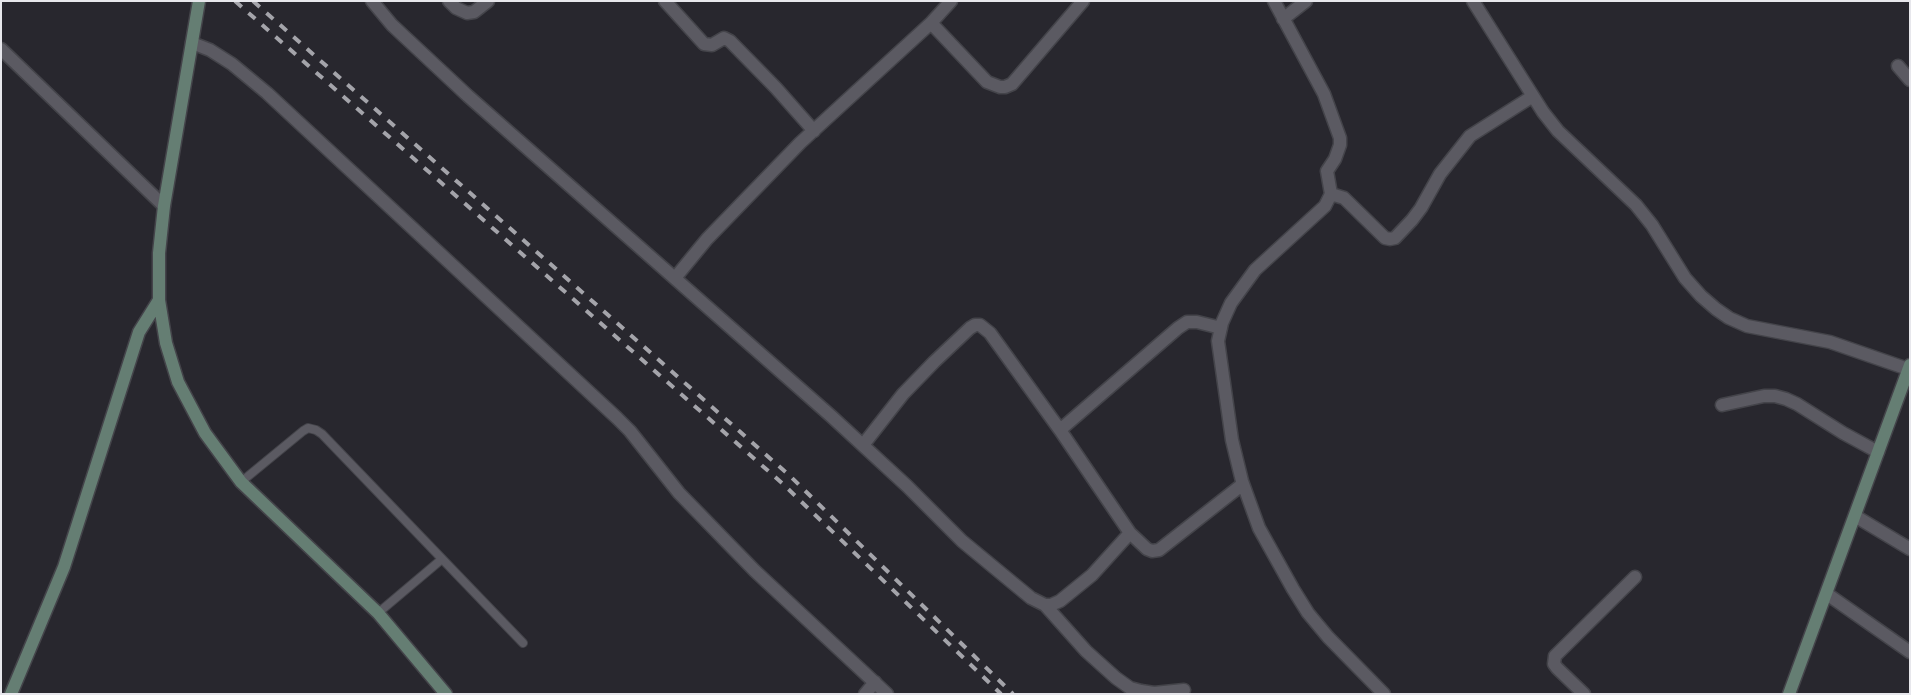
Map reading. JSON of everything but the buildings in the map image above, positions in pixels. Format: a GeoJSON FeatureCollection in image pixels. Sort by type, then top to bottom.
{"type":"FeatureCollection","features":[{"type":"Feature","properties":{"kind":"main road"},"geometry":{"type":"LineString","coordinates":[[199,1],[164,206],[159,253],[159,300],[166,342],[178,382],[205,433],[242,482],[378,613],[446,694]]}},
{"type":"Feature","properties":{"kind":"main road"},"geometry":{"type":"LineString","coordinates":[[12,694],[64,567],[140,332],[159,300]]}},
{"type":"Feature","properties":{"kind":"main road"},"geometry":{"type":"LineString","coordinates":[[1789,694],[1909,367]]}},
{"type":"Feature","properties":{"kind":"street"},"geometry":{"type":"LineString","coordinates":[[372,1],[392,25],[468,96],[862,445],[907,486],[962,542],[1032,598],[1045,605],[1086,651],[1116,678],[1130,688],[1141,691],[1184,690]]}},
{"type":"Feature","properties":{"kind":"street"},"geometry":{"type":"LineString","coordinates":[[449,1],[462,12],[467,13],[474,12],[488,1]]}},
{"type":"Feature","properties":{"kind":"street"},"geometry":{"type":"LineString","coordinates":[[665,1],[704,44],[712,45],[724,38],[730,41],[776,88],[814,131]]}},
{"type":"Feature","properties":{"kind":"street"},"geometry":{"type":"LineString","coordinates":[[675,278],[707,239],[800,143],[931,23],[951,1]]}},
{"type":"Feature","properties":{"kind":"street"},"geometry":{"type":"LineString","coordinates":[[931,23],[987,82],[1005,87],[1012,84],[1083,1]]}},
{"type":"Feature","properties":{"kind":"street"},"geometry":{"type":"LineString","coordinates":[[1274,1],[1324,94],[1340,138],[1338,150],[1327,171],[1331,194],[1320,211],[1255,270],[1231,303],[1221,328],[1218,341],[1232,440],[1243,484],[1259,528],[1308,613],[1328,637],[1384,694]]}},
{"type":"Feature","properties":{"kind":"street"},"geometry":{"type":"LineString","coordinates":[[1283,19],[1306,1]]}},
{"type":"Feature","properties":{"kind":"street"},"geometry":{"type":"LineString","coordinates":[[1473,1],[1533,96],[1558,131],[1636,205],[1652,225],[1685,278],[1700,296],[1728,318],[1747,326],[1830,342],[1909,367]]}},
{"type":"Feature","properties":{"kind":"street"},"geometry":{"type":"LineString","coordinates":[[192,42],[210,50],[232,64],[267,93],[617,418],[630,431],[679,493],[755,571],[887,694]]}},
{"type":"Feature","properties":{"kind":"street"},"geometry":{"type":"LineString","coordinates":[[1,49],[164,206]]}},
{"type":"Feature","properties":{"kind":"street"},"geometry":{"type":"LineString","coordinates":[[1898,66],[1910,80]]}},
{"type":"Feature","properties":{"kind":"street"},"geometry":{"type":"LineString","coordinates":[[1331,194],[1344,198],[1385,238],[1394,238],[1421,208],[1440,174],[1470,136],[1482,126],[1533,96]]}},
{"type":"Feature","properties":{"kind":"street"},"geometry":{"type":"LineString","coordinates":[[1060,430],[1187,322],[1197,322],[1221,328]]}},
{"type":"Feature","properties":{"kind":"street"},"geometry":{"type":"LineString","coordinates":[[862,445],[903,394],[934,362],[975,325],[980,325],[990,333],[1060,430],[1130,533],[1147,548],[1152,551],[1159,550],[1243,484]]}},
{"type":"Feature","properties":{"kind":"street"},"geometry":{"type":"LineString","coordinates":[[1722,405],[1764,396],[1786,399],[1798,404],[1843,433],[1878,452]]}},
{"type":"Feature","properties":{"kind":"street"},"geometry":{"type":"LineString","coordinates":[[1855,516],[1910,549]]}},
{"type":"Feature","properties":{"kind":"street"},"geometry":{"type":"LineString","coordinates":[[1045,605],[1051,605],[1060,601],[1092,575],[1130,533]]}},
{"type":"Feature","properties":{"kind":"street"},"geometry":{"type":"LineString","coordinates":[[1584,694],[1557,668],[1554,664],[1555,656],[1635,577]]}},
{"type":"Feature","properties":{"kind":"street"},"geometry":{"type":"LineString","coordinates":[[1826,594],[1910,652]]}},
{"type":"Feature","properties":{"kind":"street"},"geometry":{"type":"LineString","coordinates":[[865,694],[875,682]]}},
{"type":"Feature","properties":{"kind":"lane"},"geometry":{"type":"LineString","coordinates":[[242,482],[302,431],[308,428],[316,430],[322,434],[523,643]]}},
{"type":"Feature","properties":{"kind":"lane"},"geometry":{"type":"LineString","coordinates":[[378,613],[442,559]]}},
{"type":"Feature","properties":{"kind":"railway"},"geometry":{"type":"LineString","coordinates":[[235,1],[783,484],[1001,694]]}},
{"type":"Feature","properties":{"kind":"railway"},"geometry":{"type":"LineString","coordinates":[[253,1],[790,476],[1013,694]]}}]}
